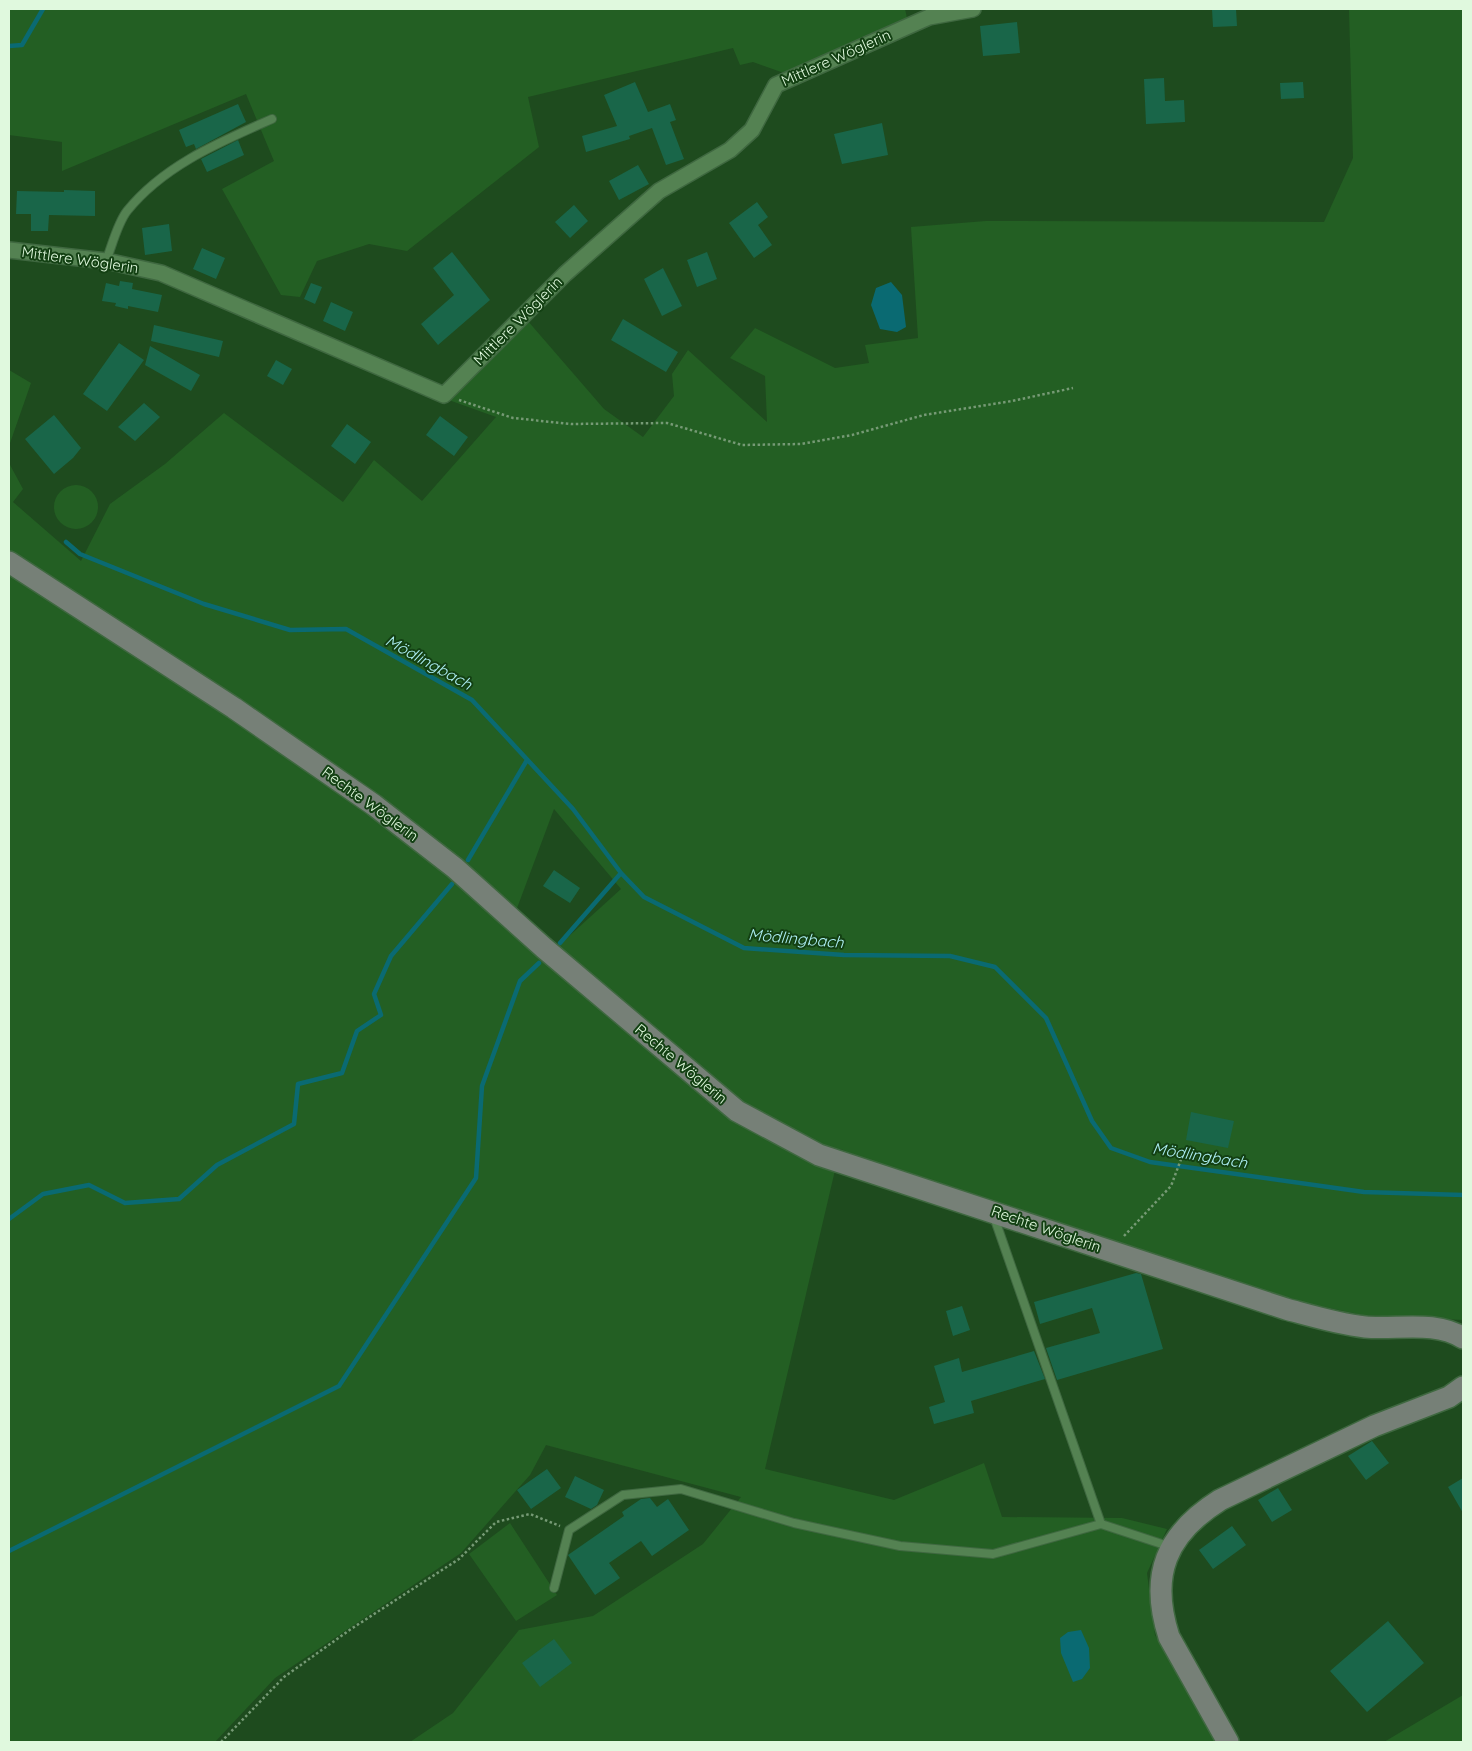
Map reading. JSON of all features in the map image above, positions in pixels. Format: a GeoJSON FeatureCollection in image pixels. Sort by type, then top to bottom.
{"type":"FeatureCollection","features":[{"type":"Feature","properties":{"kind":"main road","name":"Rechte Wöglerin"},"geometry":{"type":"LineString","coordinates":[[9,562],[234,708],[374,805],[455,868],[544,948],[736,1111],[819,1155],[992,1210],[1286,1309],[1333,1321],[1393,1329],[1437,1328],[1452,1332],[1463,1338]]}},
{"type":"Feature","properties":{"kind":"main road"},"geometry":{"type":"LineString","coordinates":[[1228,1742],[1198,1693],[1169,1637],[1163,1619],[1160,1599],[1161,1580],[1171,1547],[1188,1524],[1220,1500],[1374,1426],[1449,1397],[1463,1387]]}},
{"type":"Feature","properties":{"kind":"street","name":"Mittlere Wöglerin"},"geometry":{"type":"LineString","coordinates":[[9,250],[106,261],[161,273],[444,395],[565,274],[659,191],[730,150],[752,130],[776,85],[929,17],[973,9]]}},
{"type":"Feature","properties":{"kind":"lane"},"geometry":{"type":"LineString","coordinates":[[106,261],[126,212],[156,183],[199,152],[272,119]]}},
{"type":"Feature","properties":{"kind":"lane"},"geometry":{"type":"LineString","coordinates":[[992,1210],[1101,1524]]}},
{"type":"Feature","properties":{"kind":"lane"},"geometry":{"type":"LineString","coordinates":[[554,1588],[569,1530],[623,1494],[681,1489],[794,1523],[900,1546],[993,1554],[1101,1524],[1171,1547]]}},
{"type":"Feature","properties":{"kind":"path"},"geometry":{"type":"LineString","coordinates":[[444,395],[513,418],[571,424],[667,423],[742,445],[801,444],[852,435],[924,415],[1012,401],[1072,388]]}},
{"type":"Feature","properties":{"kind":"path"},"geometry":{"type":"LineString","coordinates":[[1110,1251],[1171,1186],[1182,1154]]}},
{"type":"Feature","properties":{"kind":"path"},"geometry":{"type":"LineString","coordinates":[[221,1742],[284,1677],[352,1629],[460,1559],[496,1522],[530,1514],[569,1530]]}},
{"type":"Feature","properties":{"kind":"green space"},"geometry":{"type":"Polygon","coordinates":[[[9,9],[905,9],[907,18],[784,73],[753,62],[740,65],[733,48],[528,97],[539,147],[407,251],[369,244],[317,261],[300,297],[281,295],[222,189],[274,161],[246,94],[62,171],[62,142],[9,135],[9,9]]]}},
{"type":"Feature","properties":{"kind":"green space"},"geometry":{"type":"Polygon","coordinates":[[[1349,9],[1463,9],[1463,1320],[1363,1315],[1305,1303],[927,1182],[840,1149],[765,1469],[894,1500],[984,1463],[1002,1517],[1122,1518],[1167,1529],[1147,1573],[1155,1635],[1218,1742],[410,1742],[453,1713],[519,1630],[593,1616],[703,1544],[741,1497],[546,1445],[530,1475],[461,1553],[275,1678],[215,1742],[9,1742],[9,463],[23,489],[13,502],[81,561],[110,504],[165,464],[224,413],[343,502],[374,460],[422,501],[496,417],[446,399],[527,320],[604,409],[643,437],[674,396],[672,374],[688,350],[767,422],[765,376],[730,358],[755,328],[835,368],[869,363],[865,345],[918,338],[911,227],[986,221],[1324,222],[1353,158],[1349,9]],[[554,809],[510,927],[546,957],[621,889],[554,809]]]}},
{"type":"Feature","properties":{"kind":"green space"},"geometry":{"type":"Polygon","coordinates":[[[9,370],[31,383],[9,446],[9,370]]]}},
{"type":"Feature","properties":{"kind":"green space"},"geometry":{"type":"Polygon","coordinates":[[[80,485],[92,491],[97,498],[97,516],[92,523],[85,528],[72,529],[64,526],[57,519],[54,503],[57,495],[64,488],[80,485]]]}},
{"type":"Feature","properties":{"kind":"green space"},"geometry":{"type":"Polygon","coordinates":[[[510,1523],[557,1595],[516,1621],[469,1554],[510,1523]]]}},
{"type":"Feature","properties":{"kind":"green space"},"geometry":{"type":"Polygon","coordinates":[[[1463,1695],[1463,1742],[1384,1742],[1463,1695]]]}},
{"type":"Feature","properties":{"kind":"water"},"geometry":{"type":"Polygon","coordinates":[[[891,282],[902,295],[906,327],[897,332],[880,329],[871,305],[876,288],[891,282]]]}},
{"type":"Feature","properties":{"kind":"water"},"geometry":{"type":"Polygon","coordinates":[[[1081,1630],[1089,1648],[1090,1668],[1082,1679],[1073,1682],[1061,1653],[1060,1638],[1068,1632],[1081,1630]]]}},
{"type":"Feature","properties":{"kind":"building"},"geometry":{"type":"Polygon","coordinates":[[[1212,9],[1236,9],[1237,26],[1213,27],[1212,9]]]}},
{"type":"Feature","properties":{"kind":"building"},"geometry":{"type":"Polygon","coordinates":[[[1017,22],[1020,53],[983,56],[980,26],[1017,22]]]}},
{"type":"Feature","properties":{"kind":"building"},"geometry":{"type":"Polygon","coordinates":[[[1164,78],[1165,101],[1184,100],[1185,122],[1146,124],[1144,79],[1164,78]]]}},
{"type":"Feature","properties":{"kind":"building"},"geometry":{"type":"Polygon","coordinates":[[[635,82],[648,112],[670,104],[676,120],[670,122],[684,159],[666,165],[652,128],[629,136],[630,139],[586,152],[582,136],[617,126],[604,95],[635,82]]]}},
{"type":"Feature","properties":{"kind":"building"},"geometry":{"type":"Polygon","coordinates":[[[1303,82],[1304,98],[1281,99],[1280,83],[1303,82]]]}},
{"type":"Feature","properties":{"kind":"building"},"geometry":{"type":"Polygon","coordinates":[[[238,104],[246,122],[196,149],[194,144],[186,147],[179,130],[238,104]]]}},
{"type":"Feature","properties":{"kind":"building"},"geometry":{"type":"Polygon","coordinates":[[[882,123],[888,155],[842,164],[834,134],[882,123]]]}},
{"type":"Feature","properties":{"kind":"building"},"geometry":{"type":"Polygon","coordinates":[[[238,140],[244,155],[207,172],[201,159],[238,140]]]}},
{"type":"Feature","properties":{"kind":"building"},"geometry":{"type":"Polygon","coordinates":[[[638,165],[649,184],[619,200],[609,181],[638,165]]]}},
{"type":"Feature","properties":{"kind":"building"},"geometry":{"type":"Polygon","coordinates":[[[64,190],[95,191],[95,216],[49,215],[48,231],[31,231],[31,214],[16,214],[17,191],[64,192],[64,190]]]}},
{"type":"Feature","properties":{"kind":"building"},"geometry":{"type":"Polygon","coordinates":[[[757,202],[768,217],[758,225],[772,245],[754,258],[729,223],[757,202]]]}},
{"type":"Feature","properties":{"kind":"building"},"geometry":{"type":"Polygon","coordinates":[[[574,205],[588,221],[570,238],[555,222],[574,205]]]}},
{"type":"Feature","properties":{"kind":"building"},"geometry":{"type":"Polygon","coordinates":[[[169,224],[172,251],[145,255],[142,228],[169,224]]]}},
{"type":"Feature","properties":{"kind":"building"},"geometry":{"type":"Polygon","coordinates":[[[202,248],[225,258],[216,279],[193,269],[202,248]]]}},
{"type":"Feature","properties":{"kind":"building"},"geometry":{"type":"Polygon","coordinates":[[[452,252],[490,300],[438,345],[421,324],[454,295],[433,268],[452,252]]]}},
{"type":"Feature","properties":{"kind":"building"},"geometry":{"type":"Polygon","coordinates":[[[707,252],[717,279],[697,287],[687,260],[707,252]]]}},
{"type":"Feature","properties":{"kind":"building"},"geometry":{"type":"Polygon","coordinates":[[[663,268],[682,306],[662,316],[644,279],[663,268]]]}},
{"type":"Feature","properties":{"kind":"building"},"geometry":{"type":"Polygon","coordinates":[[[120,281],[133,283],[132,289],[162,295],[158,312],[128,306],[128,309],[115,306],[116,303],[102,301],[106,283],[119,286],[120,281]]]}},
{"type":"Feature","properties":{"kind":"building"},"geometry":{"type":"Polygon","coordinates":[[[311,283],[322,287],[315,304],[304,299],[311,283]]]}},
{"type":"Feature","properties":{"kind":"building"},"geometry":{"type":"Polygon","coordinates":[[[331,302],[353,312],[345,331],[323,321],[331,302]]]}},
{"type":"Feature","properties":{"kind":"building"},"geometry":{"type":"Polygon","coordinates":[[[623,319],[678,352],[666,372],[611,340],[623,319]]]}},
{"type":"Feature","properties":{"kind":"building"},"geometry":{"type":"Polygon","coordinates":[[[154,325],[223,341],[219,357],[151,341],[154,325]]]}},
{"type":"Feature","properties":{"kind":"building"},"geometry":{"type":"Polygon","coordinates":[[[119,343],[144,360],[107,411],[83,394],[119,343]]]}},
{"type":"Feature","properties":{"kind":"building"},"geometry":{"type":"Polygon","coordinates":[[[150,346],[200,375],[191,391],[145,365],[150,346]]]}},
{"type":"Feature","properties":{"kind":"building"},"geometry":{"type":"Polygon","coordinates":[[[276,360],[292,369],[283,385],[267,376],[276,360]]]}},
{"type":"Feature","properties":{"kind":"building"},"geometry":{"type":"Polygon","coordinates":[[[144,403],[160,417],[135,441],[118,427],[144,403]]]}},
{"type":"Feature","properties":{"kind":"building"},"geometry":{"type":"Polygon","coordinates":[[[54,415],[81,448],[73,458],[54,474],[25,439],[54,415]]]}},
{"type":"Feature","properties":{"kind":"building"},"geometry":{"type":"Polygon","coordinates":[[[440,416],[468,437],[454,456],[426,435],[440,416]]]}},
{"type":"Feature","properties":{"kind":"building"},"geometry":{"type":"Polygon","coordinates":[[[347,424],[371,442],[355,464],[331,446],[347,424]]]}},
{"type":"Feature","properties":{"kind":"building"},"geometry":{"type":"Polygon","coordinates":[[[554,870],[580,888],[570,903],[543,886],[554,870]]]}},
{"type":"Feature","properties":{"kind":"building"},"geometry":{"type":"Polygon","coordinates":[[[1191,1112],[1234,1121],[1228,1148],[1186,1140],[1191,1112]]]}},
{"type":"Feature","properties":{"kind":"building"},"geometry":{"type":"Polygon","coordinates":[[[1136,1273],[1141,1274],[1163,1349],[1057,1380],[1046,1348],[1100,1333],[1092,1308],[1040,1324],[1034,1302],[1136,1273]]]}},
{"type":"Feature","properties":{"kind":"building"},"geometry":{"type":"Polygon","coordinates":[[[962,1306],[970,1330],[953,1336],[946,1311],[962,1306]]]}},
{"type":"Feature","properties":{"kind":"building"},"geometry":{"type":"Polygon","coordinates":[[[1034,1351],[1045,1379],[971,1401],[974,1413],[934,1424],[929,1407],[945,1402],[934,1366],[959,1358],[962,1372],[1034,1351]]]}},
{"type":"Feature","properties":{"kind":"building"},"geometry":{"type":"Polygon","coordinates":[[[1372,1441],[1389,1463],[1366,1480],[1348,1456],[1372,1441]]]}},
{"type":"Feature","properties":{"kind":"building"},"geometry":{"type":"Polygon","coordinates":[[[547,1469],[561,1488],[531,1509],[517,1490],[547,1469]]]}},
{"type":"Feature","properties":{"kind":"building"},"geometry":{"type":"Polygon","coordinates":[[[575,1476],[604,1490],[597,1505],[591,1509],[565,1497],[575,1476]]]}},
{"type":"Feature","properties":{"kind":"building"},"geometry":{"type":"Polygon","coordinates":[[[1463,1478],[1463,1513],[1448,1487],[1463,1478]]]}},
{"type":"Feature","properties":{"kind":"building"},"geometry":{"type":"Polygon","coordinates":[[[1278,1488],[1292,1510],[1272,1522],[1258,1500],[1278,1488]]]}},
{"type":"Feature","properties":{"kind":"building"},"geometry":{"type":"Polygon","coordinates":[[[650,1498],[657,1507],[668,1499],[689,1530],[652,1556],[641,1541],[609,1563],[620,1578],[595,1595],[568,1555],[624,1516],[622,1512],[641,1499],[650,1498]]]}},
{"type":"Feature","properties":{"kind":"building"},"geometry":{"type":"Polygon","coordinates":[[[1232,1526],[1246,1545],[1213,1569],[1199,1550],[1232,1526]]]}},
{"type":"Feature","properties":{"kind":"building"},"geometry":{"type":"Polygon","coordinates":[[[1388,1621],[1424,1663],[1367,1712],[1330,1671],[1388,1621]]]}},
{"type":"Feature","properties":{"kind":"building"},"geometry":{"type":"Polygon","coordinates":[[[554,1639],[572,1663],[540,1687],[522,1663],[554,1639]]]}},
{"type":"Feature","properties":{"kind":"waterway"},"geometry":{"type":"LineString","coordinates":[[9,46],[22,45],[43,9]]}},
{"type":"Feature","properties":{"kind":"waterway","name":"Mödlingbach"},"geometry":{"type":"LineString","coordinates":[[66,542],[80,554],[204,604],[290,630],[346,629],[472,700],[573,809],[621,873],[644,897],[744,948],[844,955],[950,956],[995,967],[1046,1018],[1092,1121],[1111,1148],[1150,1162],[1364,1192],[1463,1195]]}},
{"type":"Feature","properties":{"kind":"waterway"},"geometry":{"type":"LineString","coordinates":[[468,860],[527,760]]}},
{"type":"Feature","properties":{"kind":"waterway"},"geometry":{"type":"LineString","coordinates":[[560,943],[621,873]]}},
{"type":"Feature","properties":{"kind":"waterway"},"geometry":{"type":"LineString","coordinates":[[9,1219],[43,1194],[89,1185],[125,1203],[179,1199],[217,1165],[294,1124],[298,1084],[342,1073],[357,1031],[381,1015],[374,994],[391,956],[452,884]]}},
{"type":"Feature","properties":{"kind":"waterway"},"geometry":{"type":"LineString","coordinates":[[9,1551],[339,1386],[476,1178],[482,1086],[520,981],[539,963]]}}]}
